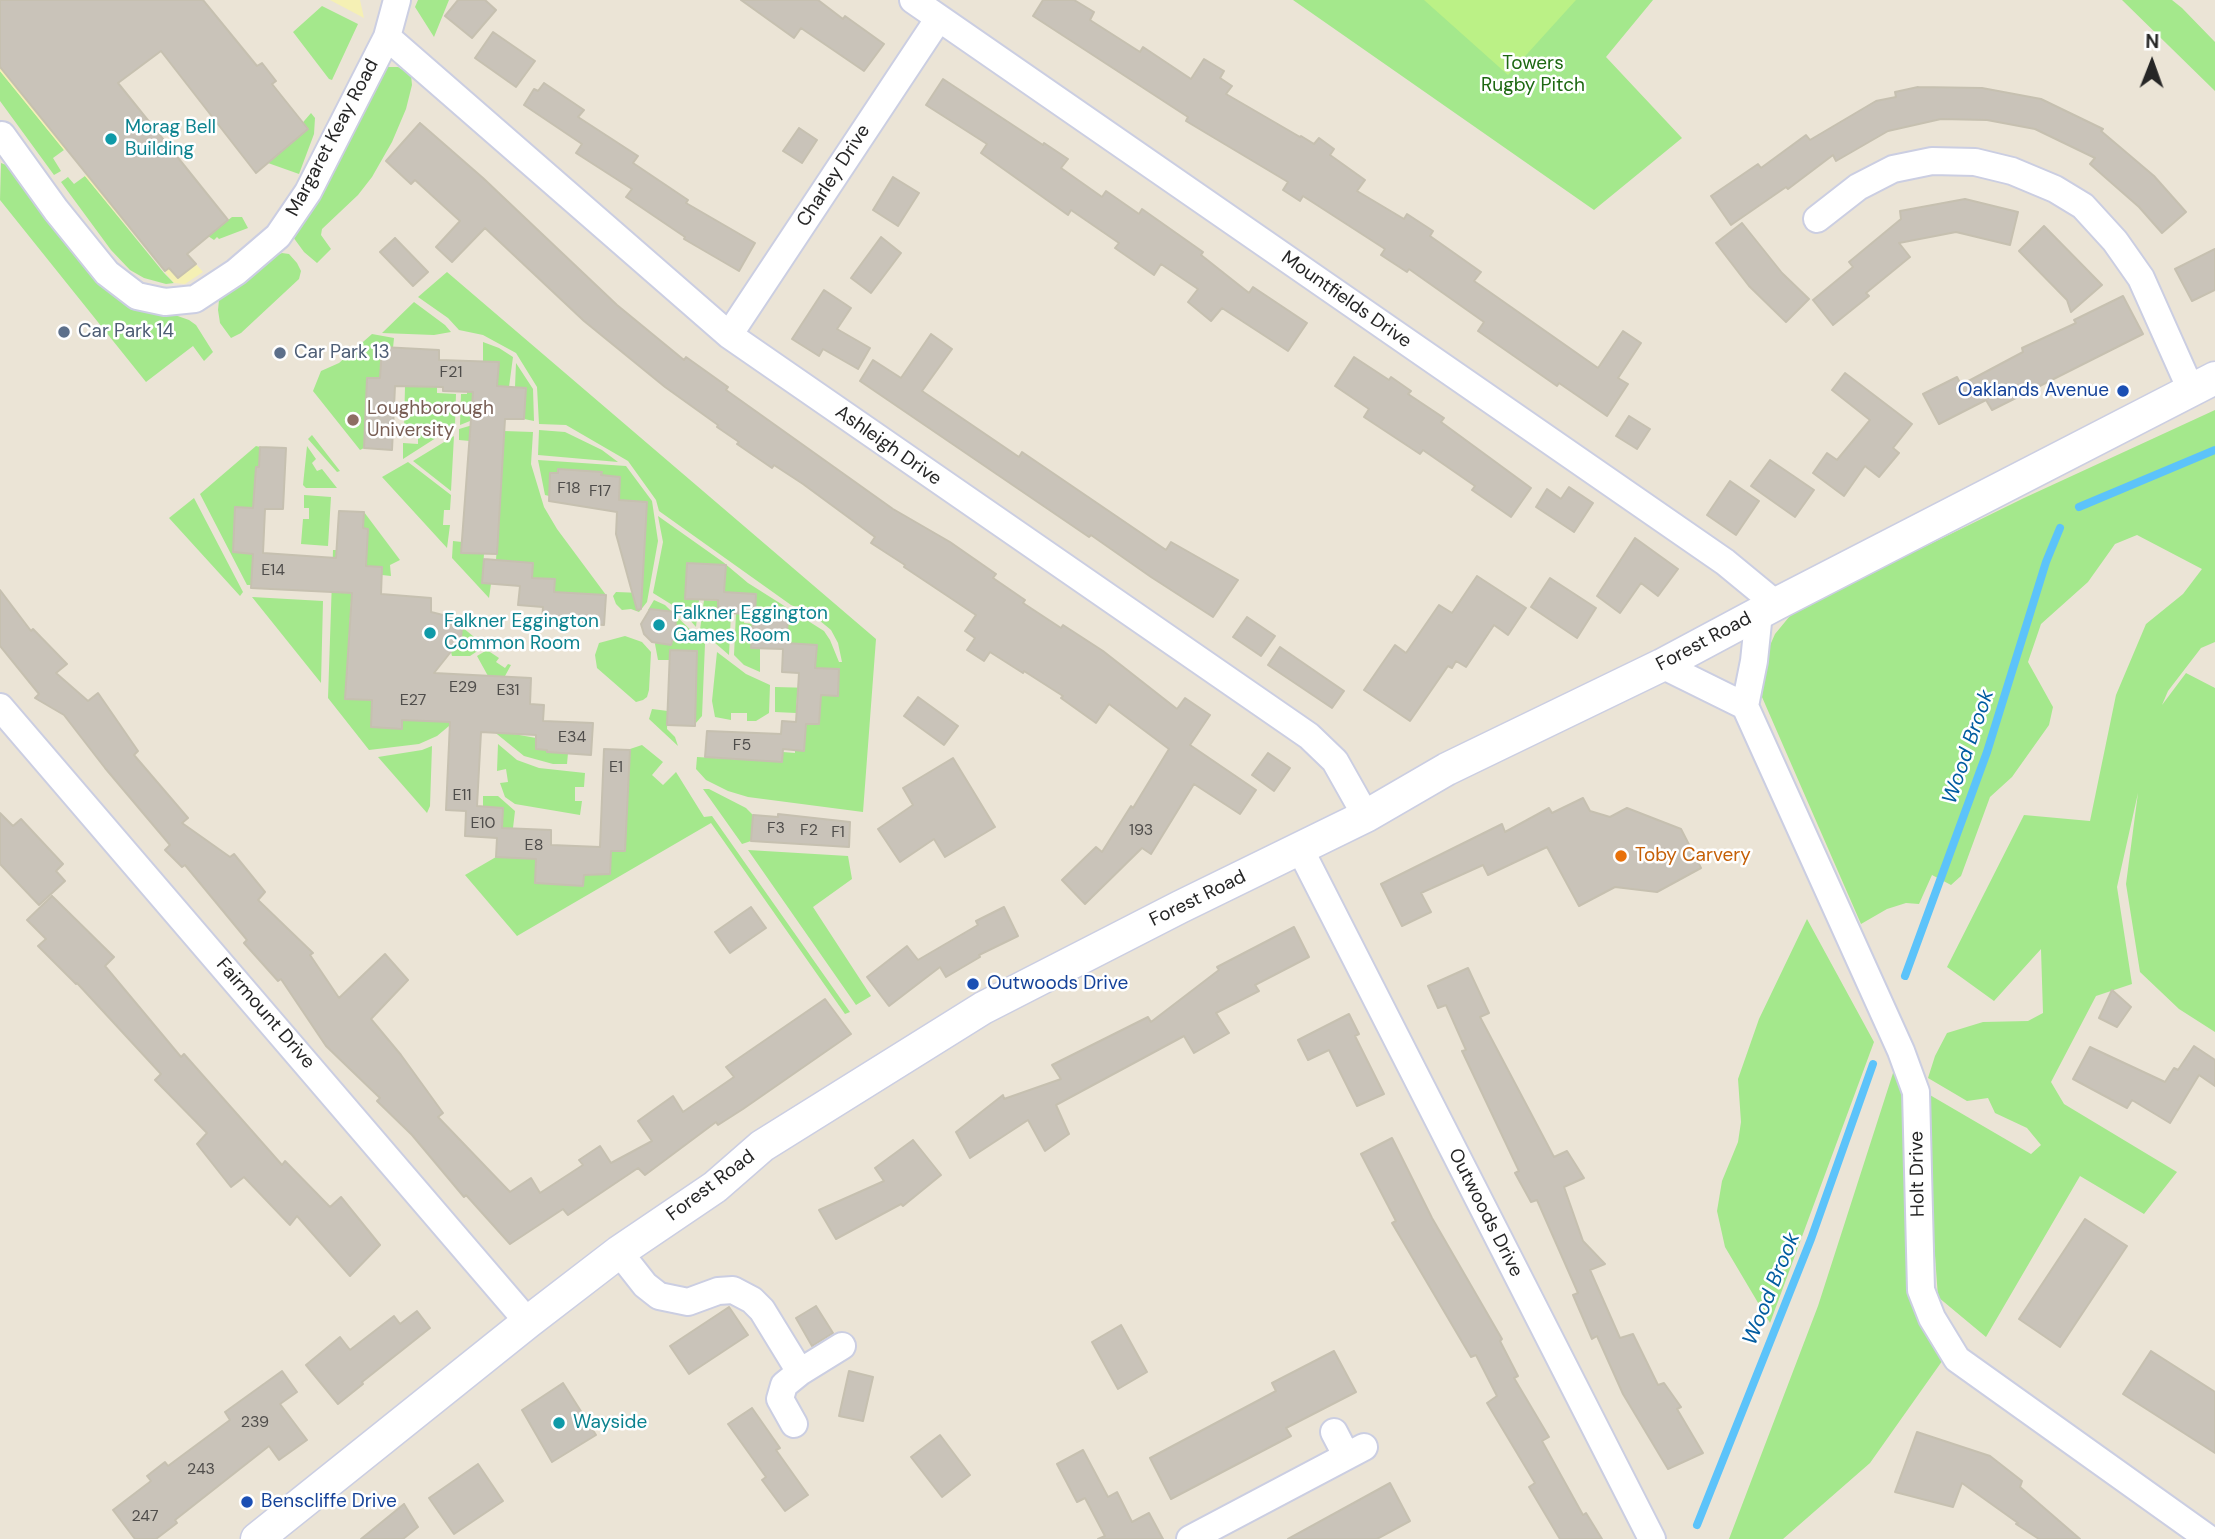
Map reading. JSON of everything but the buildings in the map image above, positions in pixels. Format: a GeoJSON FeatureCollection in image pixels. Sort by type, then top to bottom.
{"type":"FeatureCollection","features":[{"type":"Feature","properties":{"kind":"street","name":"Margaret Keay Road"},"geometry":{"type":"LineString","coordinates":[[0,136],[2,135],[56,210],[107,272],[137,296],[165,302],[195,299],[236,272],[278,236],[308,192],[387,37],[397,0]]}},
{"type":"Feature","properties":{"kind":"street","name":"Mountfields Drive"},"geometry":{"type":"LineString","coordinates":[[913,0],[1725,562],[1767,608]]}},
{"type":"Feature","properties":{"kind":"street","name":"Charley Drive"},"geometry":{"type":"LineString","coordinates":[[729,335],[939,18]]}},
{"type":"Feature","properties":{"kind":"street","name":"Ashleigh Drive"},"geometry":{"type":"LineString","coordinates":[[387,37],[729,335],[1309,736],[1335,761],[1366,816]]}},
{"type":"Feature","properties":{"kind":"street"},"geometry":{"type":"LineString","coordinates":[[1817,219],[1858,187],[1894,169],[1932,161],[1976,163],[2012,171],[2055,189],[2083,206],[2115,241],[2141,278],[2203,384]]}},
{"type":"Feature","properties":{"kind":"street","name":"Forest Road"},"geometry":{"type":"LineString","coordinates":[[257,1539],[528,1322],[619,1252],[715,1187],[762,1146],[984,1008],[1180,907],[1366,816],[1447,769],[1662,665],[1767,608],[2203,384]]}},
{"type":"Feature","properties":{"kind":"street"},"geometry":{"type":"LineString","coordinates":[[1662,665],[1745,706],[1767,608]]}},
{"type":"Feature","properties":{"kind":"street","name":"Holt Drive"},"geometry":{"type":"LineString","coordinates":[[1745,706],[1901,1051],[1916,1092],[1921,1290],[1933,1318],[1957,1359],[2209,1539]]}},
{"type":"Feature","properties":{"kind":"street","name":"Fairmount Drive"},"geometry":{"type":"LineString","coordinates":[[0,707],[528,1322]]}},
{"type":"Feature","properties":{"kind":"street","name":"Outwoods Drive"},"geometry":{"type":"LineString","coordinates":[[1300,849],[1651,1539]]}},
{"type":"Feature","properties":{"kind":"street"},"geometry":{"type":"LineString","coordinates":[[619,1252],[645,1285],[659,1296],[688,1302],[718,1290],[733,1290],[751,1300],[762,1310],[800,1372]]}},
{"type":"Feature","properties":{"kind":"street"},"geometry":{"type":"LineString","coordinates":[[794,1424],[780,1399],[784,1385],[842,1346]]}},
{"type":"Feature","properties":{"kind":"street"},"geometry":{"type":"LineString","coordinates":[[1190,1539],[1348,1445]]}},
{"type":"Feature","properties":{"kind":"green space"},"geometry":{"type":"Polygon","coordinates":[[[418,0],[449,0],[434,37],[415,7],[418,0]]]}},
{"type":"Feature","properties":{"kind":"green space","name":"Towers Rugby Pitch"},"geometry":{"type":"Polygon","coordinates":[[[1293,0],[1653,0],[1606,57],[1682,138],[1594,210],[1293,0]]]}},
{"type":"Feature","properties":{"kind":"green space"},"geometry":{"type":"Polygon","coordinates":[[[1424,0],[1576,0],[1508,75],[1424,0]]]}},
{"type":"Feature","properties":{"kind":"green space"},"geometry":{"type":"Polygon","coordinates":[[[2122,0],[2172,0],[2182,8],[2215,42],[2215,91],[2122,0]]]}},
{"type":"Feature","properties":{"kind":"green space"},"geometry":{"type":"Polygon","coordinates":[[[322,6],[358,24],[332,80],[293,32],[322,6]]]}},
{"type":"Feature","properties":{"kind":"green space"},"geometry":{"type":"Polygon","coordinates":[[[387,67],[398,67],[411,75],[412,85],[406,109],[392,142],[372,177],[358,195],[322,229],[321,235],[331,249],[317,263],[293,237],[294,228],[376,76],[387,67]]]}},
{"type":"Feature","properties":{"kind":"green space"},"geometry":{"type":"Polygon","coordinates":[[[0,71],[64,150],[53,158],[61,171],[54,175],[0,101],[0,71]]]}},
{"type":"Feature","properties":{"kind":"green space"},"geometry":{"type":"Polygon","coordinates":[[[311,113],[315,118],[314,134],[299,174],[268,163],[311,113]]]}},
{"type":"Feature","properties":{"kind":"green space"},"geometry":{"type":"Polygon","coordinates":[[[1,163],[14,168],[128,305],[189,320],[196,325],[213,352],[204,361],[193,346],[146,382],[0,200],[1,163]]]}},
{"type":"Feature","properties":{"kind":"green space"},"geometry":{"type":"Polygon","coordinates":[[[85,176],[174,283],[166,284],[144,278],[130,270],[111,250],[61,182],[68,177],[74,184],[85,176]]]}},
{"type":"Feature","properties":{"kind":"green space"},"geometry":{"type":"Polygon","coordinates":[[[232,217],[242,217],[248,228],[214,240],[208,236],[232,217]]]}},
{"type":"Feature","properties":{"kind":"green space"},"geometry":{"type":"Polygon","coordinates":[[[282,253],[289,254],[297,263],[301,271],[299,279],[241,333],[231,338],[220,323],[219,300],[273,257],[282,253]]]}},
{"type":"Feature","properties":{"kind":"green space"},"geometry":{"type":"Polygon","coordinates":[[[447,272],[876,639],[863,812],[748,797],[706,780],[696,769],[697,757],[782,762],[783,752],[804,751],[806,724],[819,724],[821,695],[838,696],[839,669],[815,668],[816,645],[786,643],[787,620],[755,618],[756,594],[724,592],[725,565],[687,563],[685,599],[699,600],[696,627],[682,611],[653,593],[663,542],[658,516],[723,562],[748,583],[824,631],[839,662],[842,662],[838,643],[831,630],[813,615],[791,605],[659,511],[656,500],[628,461],[566,425],[539,424],[537,387],[516,353],[483,335],[459,330],[448,318],[418,297],[447,272]]]}},
{"type":"Feature","properties":{"kind":"green space"},"geometry":{"type":"Polygon","coordinates":[[[414,302],[451,332],[434,335],[382,333],[414,302]]]}},
{"type":"Feature","properties":{"kind":"green space"},"geometry":{"type":"Polygon","coordinates":[[[372,334],[394,338],[393,348],[382,347],[380,378],[367,378],[364,448],[360,450],[313,391],[321,371],[339,363],[372,334]]]}},
{"type":"Feature","properties":{"kind":"green space"},"geometry":{"type":"Polygon","coordinates":[[[483,342],[513,357],[509,387],[497,387],[498,362],[483,361],[483,342]]]}},
{"type":"Feature","properties":{"kind":"green space"},"geometry":{"type":"Polygon","coordinates":[[[516,363],[533,389],[534,421],[524,419],[526,388],[515,387],[516,363]]]}},
{"type":"Feature","properties":{"kind":"green space"},"geometry":{"type":"Polygon","coordinates":[[[387,385],[437,387],[437,393],[456,394],[455,425],[450,429],[444,423],[435,429],[439,436],[403,459],[403,443],[418,444],[418,431],[404,430],[405,386],[387,385]]]}},
{"type":"Feature","properties":{"kind":"green space"},"geometry":{"type":"Polygon","coordinates":[[[467,388],[473,389],[475,419],[460,425],[461,394],[467,394],[467,388]]]}},
{"type":"Feature","properties":{"kind":"green space"},"geometry":{"type":"Polygon","coordinates":[[[2215,410],[2215,642],[2201,648],[2168,691],[2162,705],[2186,673],[2215,688],[2215,1032],[2179,1009],[2140,972],[2126,884],[2138,793],[2117,887],[2132,984],[2096,996],[2051,1082],[2064,1104],[2177,1172],[2144,1214],[2080,1176],[1986,1337],[1938,1297],[1923,1091],[2031,1154],[2041,1145],[2027,1128],[1995,1113],[1988,1098],[1967,1101],[1928,1078],[1935,1056],[1947,1033],[1983,1022],[2028,1021],[2043,1013],[2041,949],[1994,1001],[1947,967],[2024,815],[2090,821],[2116,695],[2146,624],[2183,594],[2202,569],[2137,535],[2115,544],[2088,582],[2041,624],[2028,662],[2053,707],[2049,725],[2012,777],[1990,797],[1961,876],[1951,885],[1932,875],[1919,904],[1906,903],[1887,909],[1861,924],[1762,697],[1764,659],[1775,634],[1794,611],[2024,498],[2215,410]]]}},
{"type":"Feature","properties":{"kind":"green space"},"geometry":{"type":"Polygon","coordinates":[[[476,424],[489,425],[504,431],[533,432],[531,464],[544,507],[606,595],[554,592],[555,579],[532,578],[533,563],[496,560],[504,437],[471,434],[470,441],[459,440],[459,429],[476,424]]]}},
{"type":"Feature","properties":{"kind":"green space"},"geometry":{"type":"Polygon","coordinates":[[[539,430],[565,432],[602,450],[618,462],[538,455],[539,430]]]}},
{"type":"Feature","properties":{"kind":"green space"},"geometry":{"type":"Polygon","coordinates":[[[312,435],[340,471],[337,472],[308,439],[312,435]]]}},
{"type":"Feature","properties":{"kind":"green space"},"geometry":{"type":"Polygon","coordinates":[[[454,436],[451,491],[413,461],[454,436]]]}},
{"type":"Feature","properties":{"kind":"green space"},"geometry":{"type":"Polygon","coordinates":[[[256,446],[260,447],[254,493],[259,508],[235,507],[233,552],[253,554],[252,585],[247,585],[200,494],[256,446]]]}},
{"type":"Feature","properties":{"kind":"green space"},"geometry":{"type":"Polygon","coordinates":[[[307,446],[316,459],[312,463],[317,471],[322,469],[337,488],[306,488],[303,485],[307,446]]]}},
{"type":"Feature","properties":{"kind":"green space"},"geometry":{"type":"Polygon","coordinates":[[[538,460],[626,466],[652,501],[658,541],[647,602],[639,612],[622,610],[613,596],[616,592],[642,593],[647,502],[619,500],[620,477],[589,471],[589,475],[559,469],[558,473],[550,473],[549,496],[545,495],[538,460]]]}},
{"type":"Feature","properties":{"kind":"green space"},"geometry":{"type":"Polygon","coordinates":[[[408,462],[451,495],[450,510],[444,510],[443,525],[450,525],[447,548],[382,477],[408,462]]]}},
{"type":"Feature","properties":{"kind":"green space"},"geometry":{"type":"Polygon","coordinates":[[[304,495],[331,497],[328,546],[301,544],[303,519],[309,519],[309,508],[304,508],[304,495]]]}},
{"type":"Feature","properties":{"kind":"green space"},"geometry":{"type":"Polygon","coordinates":[[[194,498],[243,592],[240,596],[169,518],[194,498]]]}},
{"type":"Feature","properties":{"kind":"green space"},"geometry":{"type":"Polygon","coordinates":[[[364,512],[400,560],[390,565],[391,576],[382,575],[382,567],[361,566],[368,529],[363,528],[364,512]]]}},
{"type":"Feature","properties":{"kind":"green space"},"geometry":{"type":"Polygon","coordinates":[[[453,541],[462,542],[462,553],[484,554],[482,583],[491,584],[489,598],[452,558],[453,541]]]}},
{"type":"Feature","properties":{"kind":"green space"},"geometry":{"type":"Polygon","coordinates":[[[333,550],[337,550],[353,568],[345,699],[372,700],[371,727],[402,729],[403,715],[515,709],[514,734],[536,738],[536,749],[568,753],[567,764],[553,764],[524,756],[487,726],[466,722],[449,726],[437,736],[419,744],[369,750],[328,698],[333,550]]]}},
{"type":"Feature","properties":{"kind":"green space"},"geometry":{"type":"Polygon","coordinates":[[[252,597],[323,601],[321,683],[252,597]]]}},
{"type":"Feature","properties":{"kind":"green space"},"geometry":{"type":"Polygon","coordinates":[[[654,600],[665,605],[705,644],[702,716],[695,724],[670,650],[669,660],[658,660],[655,644],[669,613],[659,610],[650,612],[648,610],[654,600]]]}},
{"type":"Feature","properties":{"kind":"green space"},"geometry":{"type":"Polygon","coordinates":[[[704,600],[718,601],[718,612],[731,613],[729,655],[700,630],[704,600]]]}},
{"type":"Feature","properties":{"kind":"green space"},"geometry":{"type":"Polygon","coordinates":[[[736,613],[745,614],[744,623],[753,624],[751,648],[760,649],[760,672],[744,665],[734,655],[736,613]]]}},
{"type":"Feature","properties":{"kind":"green space"},"geometry":{"type":"Polygon","coordinates":[[[462,627],[485,646],[470,656],[452,656],[451,652],[461,639],[462,627]]]}},
{"type":"Feature","properties":{"kind":"green space"},"geometry":{"type":"Polygon","coordinates":[[[625,636],[642,642],[651,652],[647,697],[636,702],[597,668],[595,655],[599,643],[625,636]]]}},
{"type":"Feature","properties":{"kind":"green space"},"geometry":{"type":"Polygon","coordinates":[[[487,650],[499,658],[496,662],[505,668],[508,664],[511,665],[505,676],[488,676],[477,656],[487,650]]]}},
{"type":"Feature","properties":{"kind":"green space"},"geometry":{"type":"Polygon","coordinates":[[[717,652],[746,674],[770,685],[769,713],[756,721],[747,721],[747,713],[731,713],[731,720],[715,717],[712,701],[717,652]]]}},
{"type":"Feature","properties":{"kind":"green space"},"geometry":{"type":"Polygon","coordinates":[[[775,687],[813,688],[812,697],[797,696],[796,713],[775,712],[775,687]]]}},
{"type":"Feature","properties":{"kind":"green space"},"geometry":{"type":"Polygon","coordinates":[[[652,709],[668,711],[667,729],[675,737],[678,746],[649,719],[652,709]]]}},
{"type":"Feature","properties":{"kind":"green space"},"geometry":{"type":"Polygon","coordinates":[[[498,744],[517,760],[539,768],[585,773],[584,787],[575,787],[575,801],[582,801],[580,815],[515,804],[505,797],[500,783],[508,782],[506,769],[497,771],[498,744]]]}},
{"type":"Feature","properties":{"kind":"green space"},"geometry":{"type":"Polygon","coordinates":[[[642,745],[663,762],[652,775],[663,785],[676,772],[704,817],[712,816],[850,1012],[845,1014],[711,823],[517,936],[465,875],[496,857],[536,859],[535,883],[583,885],[584,875],[597,875],[611,851],[625,851],[630,749],[642,745]]]}},
{"type":"Feature","properties":{"kind":"green space"},"geometry":{"type":"Polygon","coordinates":[[[432,746],[430,806],[427,813],[378,757],[432,746]]]}},
{"type":"Feature","properties":{"kind":"green space"},"geometry":{"type":"Polygon","coordinates":[[[703,789],[709,789],[746,808],[753,815],[751,841],[742,844],[703,789]]]}},
{"type":"Feature","properties":{"kind":"green space"},"geometry":{"type":"Polygon","coordinates":[[[483,796],[498,796],[515,811],[513,828],[502,828],[483,807],[483,796]]]}},
{"type":"Feature","properties":{"kind":"green space"},"geometry":{"type":"Polygon","coordinates":[[[748,850],[848,856],[852,879],[813,907],[871,996],[856,1005],[748,850]]]}},
{"type":"Feature","properties":{"kind":"green space"},"geometry":{"type":"Polygon","coordinates":[[[1807,919],[1874,1042],[1770,1323],[1725,1247],[1717,1211],[1722,1181],[1738,1142],[1741,1122],[1738,1079],[1759,1019],[1807,919]]]}},
{"type":"Feature","properties":{"kind":"green space"},"geometry":{"type":"Polygon","coordinates":[[[1894,1070],[1905,1089],[1914,1294],[1945,1357],[1870,1463],[1783,1539],[1729,1539],[1818,1306],[1894,1070]]]}},
{"type":"Feature","properties":{"kind":"sand"},"geometry":{"type":"Polygon","coordinates":[[[330,0],[360,0],[364,18],[330,0]]]}},
{"type":"Feature","properties":{"kind":"sand"},"geometry":{"type":"Polygon","coordinates":[[[0,67],[66,149],[64,150],[0,71],[0,67]]]}},
{"type":"Feature","properties":{"kind":"sand"},"geometry":{"type":"Polygon","coordinates":[[[87,174],[165,271],[169,268],[178,278],[196,264],[203,272],[185,284],[174,283],[85,176],[87,174]]]}},
{"type":"Feature","properties":{"kind":"waterway","name":"Wood Brook"},"geometry":{"type":"LineString","coordinates":[[2079,507],[2215,450]]}},
{"type":"Feature","properties":{"kind":"waterway","name":"Wood Brook"},"geometry":{"type":"LineString","coordinates":[[1905,976],[1987,752],[2046,562],[2060,528]]}},
{"type":"Feature","properties":{"kind":"waterway","name":"Wood Brook"},"geometry":{"type":"LineString","coordinates":[[1697,1525],[1811,1239],[1873,1064]]}},
{"type":"Feature","properties":{"kind":"place","name":"Morag Bell Building"},"geometry":{"type":"Point","coordinates":[111,139]}},
{"type":"Feature","properties":{"kind":"place","name":"Car Park 14"},"geometry":{"type":"Point","coordinates":[64,332]}},
{"type":"Feature","properties":{"kind":"place","name":"Car Park 13"},"geometry":{"type":"Point","coordinates":[280,353]}},
{"type":"Feature","properties":{"kind":"place","name":"Oaklands Avenue"},"geometry":{"type":"Point","coordinates":[2123,391]}},
{"type":"Feature","properties":{"kind":"place","name":"Loughborough University"},"geometry":{"type":"Point","coordinates":[353,420]}},
{"type":"Feature","properties":{"kind":"place","name":"Falkner Eggington Games Room"},"geometry":{"type":"Point","coordinates":[659,625]}},
{"type":"Feature","properties":{"kind":"place","name":"Falkner Eggington Common Room"},"geometry":{"type":"Point","coordinates":[430,633]}},
{"type":"Feature","properties":{"kind":"place","name":"Toby Carvery"},"geometry":{"type":"Point","coordinates":[1621,856]}},
{"type":"Feature","properties":{"kind":"place","name":"Outwoods Drive"},"geometry":{"type":"Point","coordinates":[973,984]}},
{"type":"Feature","properties":{"kind":"place","name":"Wayside"},"geometry":{"type":"Point","coordinates":[559,1423]}},
{"type":"Feature","properties":{"kind":"place","name":"Benscliffe Drive"},"geometry":{"type":"Point","coordinates":[247,1502]}}]}
